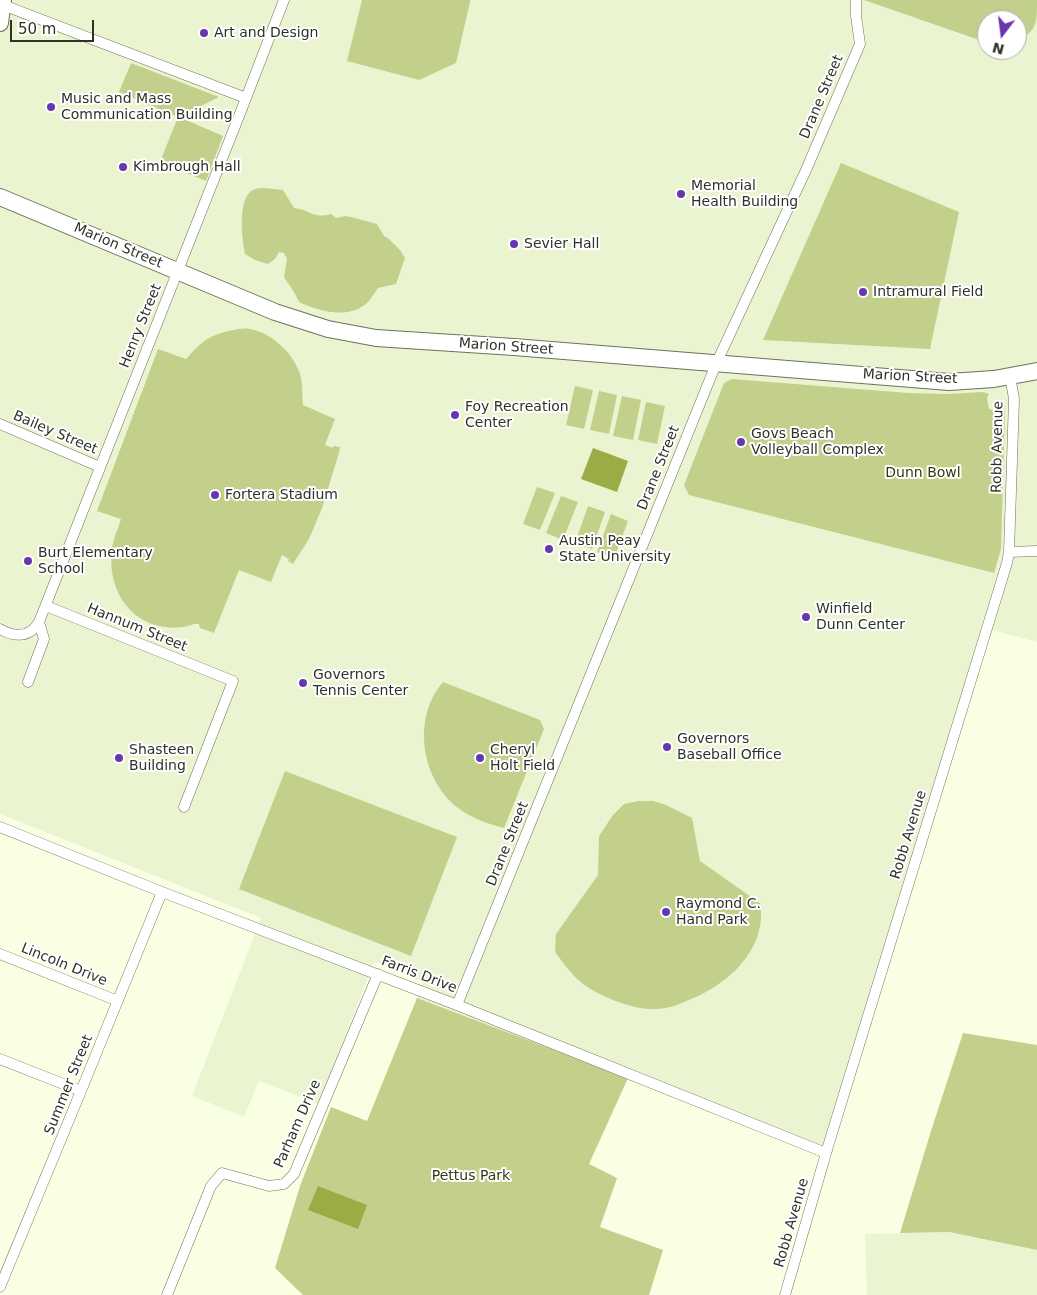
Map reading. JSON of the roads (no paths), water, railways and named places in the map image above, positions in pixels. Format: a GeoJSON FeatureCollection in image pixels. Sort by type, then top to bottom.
{"type":"FeatureCollection","features":[{"type":"Feature","properties":{"kind":"main road"},"geometry":{"type":"LineString","coordinates":[[0,23],[3,3]]}},
{"type":"Feature","properties":{"kind":"main road","name":"Marion Street"},"geometry":{"type":"LineString","coordinates":[[0,198],[275,312],[328,329],[376,338],[514,347],[949,382],[994,379],[1037,371]]}},
{"type":"Feature","properties":{"kind":"street","name":"Henry Street"},"geometry":{"type":"LineString","coordinates":[[46,606],[284,0]]}},
{"type":"Feature","properties":{"kind":"street","name":"Drane Street"},"geometry":{"type":"LineString","coordinates":[[457,1005],[716,364],[806,170],[860,44],[856,0]]}},
{"type":"Feature","properties":{"kind":"street"},"geometry":{"type":"LineString","coordinates":[[3,3],[246,98]]}},
{"type":"Feature","properties":{"kind":"street","name":"Robb Avenue"},"geometry":{"type":"LineString","coordinates":[[785,1295],[826,1153],[1003,579],[1009,552],[1014,399],[1010,376]]}},
{"type":"Feature","properties":{"kind":"street","name":"Bailey Street"},"geometry":{"type":"LineString","coordinates":[[0,424],[100,467]]}},
{"type":"Feature","properties":{"kind":"street"},"geometry":{"type":"LineString","coordinates":[[1009,552],[1037,551]]}},
{"type":"Feature","properties":{"kind":"street"},"geometry":{"type":"LineString","coordinates":[[0,629],[9,634],[20,635],[30,632],[39,622],[46,606]]}},
{"type":"Feature","properties":{"kind":"street","name":"Hannum Street"},"geometry":{"type":"LineString","coordinates":[[46,606],[233,681],[184,806]]}},
{"type":"Feature","properties":{"kind":"street"},"geometry":{"type":"LineString","coordinates":[[28,682],[44,639],[39,622]]}},
{"type":"Feature","properties":{"kind":"street","name":"Farris Drive"},"geometry":{"type":"LineString","coordinates":[[0,827],[162,892],[457,1005],[826,1153]]}},
{"type":"Feature","properties":{"kind":"street","name":"Summer Street"},"geometry":{"type":"LineString","coordinates":[[0,1287],[162,892]]}},
{"type":"Feature","properties":{"kind":"street","name":"Lincoln Drive"},"geometry":{"type":"LineString","coordinates":[[0,954],[118,1002]]}},
{"type":"Feature","properties":{"kind":"street","name":"Parham Drive"},"geometry":{"type":"LineString","coordinates":[[167,1295],[211,1186],[222,1173],[269,1186],[284,1184],[294,1174],[378,974]]}},
{"type":"Feature","properties":{"kind":"street"},"geometry":{"type":"LineString","coordinates":[[0,1059],[81,1091]]}},
{"type":"Feature","properties":{"kind":"place","name":"Art and Design"},"geometry":{"type":"Point","coordinates":[204,33]}},
{"type":"Feature","properties":{"kind":"place","name":"Music and Mass Communication Building"},"geometry":{"type":"Point","coordinates":[51,107]}},
{"type":"Feature","properties":{"kind":"place","name":"Kimbrough Hall"},"geometry":{"type":"Point","coordinates":[123,167]}},
{"type":"Feature","properties":{"kind":"place","name":"Memorial Health Building"},"geometry":{"type":"Point","coordinates":[681,194]}},
{"type":"Feature","properties":{"kind":"place","name":"Sevier Hall"},"geometry":{"type":"Point","coordinates":[514,244]}},
{"type":"Feature","properties":{"kind":"place","name":"Intramural Field"},"geometry":{"type":"Point","coordinates":[863,292]}},
{"type":"Feature","properties":{"kind":"place","name":"Foy Recreation Center"},"geometry":{"type":"Point","coordinates":[455,415]}},
{"type":"Feature","properties":{"kind":"place","name":"Govs Beach Volleyball Complex"},"geometry":{"type":"Point","coordinates":[741,442]}},
{"type":"Feature","properties":{"kind":"place","name":"Fortera Stadium"},"geometry":{"type":"Point","coordinates":[215,495]}},
{"type":"Feature","properties":{"kind":"place","name":"Austin Peay State University"},"geometry":{"type":"Point","coordinates":[549,549]}},
{"type":"Feature","properties":{"kind":"place","name":"Burt Elementary School"},"geometry":{"type":"Point","coordinates":[28,561]}},
{"type":"Feature","properties":{"kind":"place","name":"Winfield Dunn Center"},"geometry":{"type":"Point","coordinates":[806,617]}},
{"type":"Feature","properties":{"kind":"place","name":"Governors Tennis Center"},"geometry":{"type":"Point","coordinates":[303,683]}},
{"type":"Feature","properties":{"kind":"place","name":"Governors Baseball Office"},"geometry":{"type":"Point","coordinates":[667,747]}},
{"type":"Feature","properties":{"kind":"place","name":"Shasteen Building"},"geometry":{"type":"Point","coordinates":[119,758]}},
{"type":"Feature","properties":{"kind":"place","name":"Cheryl Holt Field"},"geometry":{"type":"Point","coordinates":[480,758]}},
{"type":"Feature","properties":{"kind":"place","name":"Raymond C. Hand Park"},"geometry":{"type":"Point","coordinates":[666,912]}},
{"type":"Feature","properties":{"kind":"park label","name":"Dunn Bowl"},"geometry":{"type":"Point","coordinates":[923,473]}},
{"type":"Feature","properties":{"kind":"park label","name":"Pettus Park"},"geometry":{"type":"Point","coordinates":[471,1176]}}]}
